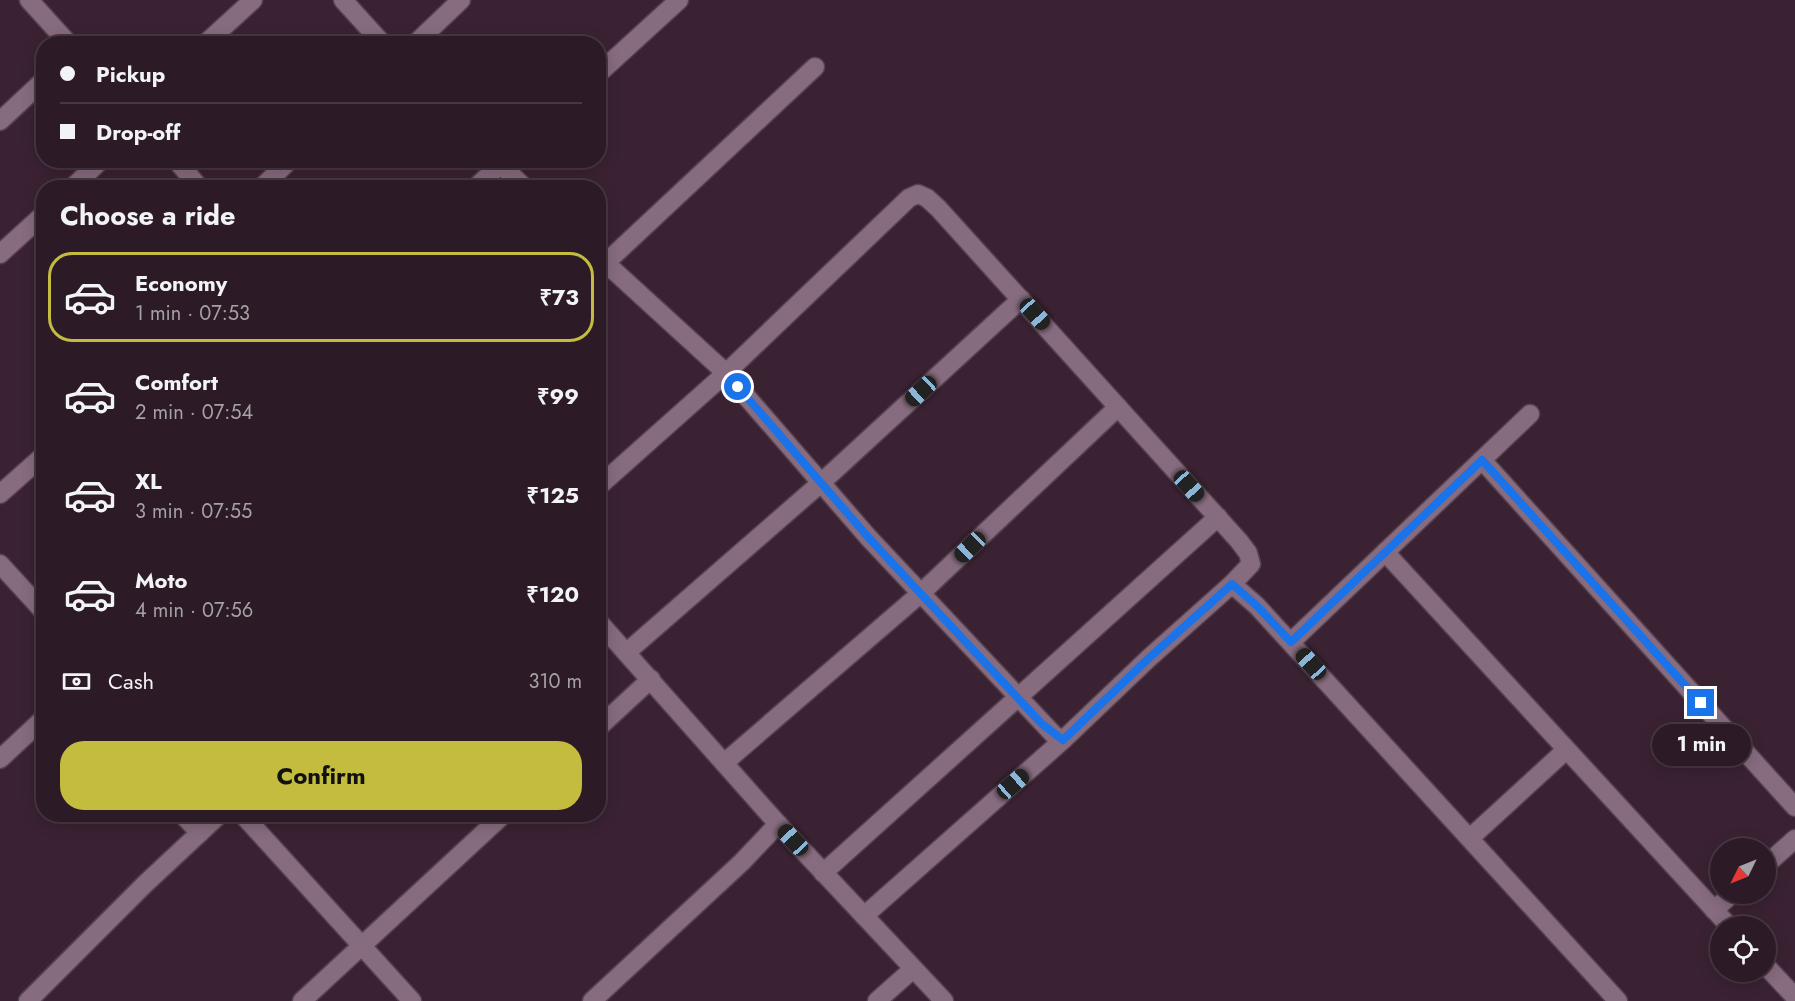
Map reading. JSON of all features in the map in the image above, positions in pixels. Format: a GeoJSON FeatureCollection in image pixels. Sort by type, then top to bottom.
{"type":"FeatureCollection","features":[{"type":"Feature","properties":{"kind":"street"},"geometry":{"type":"LineString","coordinates":[[29,0],[62,36]]}},
{"type":"Feature","properties":{"kind":"street"},"geometry":{"type":"LineString","coordinates":[[214,36],[253,0]]}},
{"type":"Feature","properties":{"kind":"street"},"geometry":{"type":"LineString","coordinates":[[343,0],[376,36]]}},
{"type":"Feature","properties":{"kind":"street"},"geometry":{"type":"LineString","coordinates":[[423,36],[461,0]]}},
{"type":"Feature","properties":{"kind":"street"},"geometry":{"type":"LineString","coordinates":[[606,67],[680,0]]}},
{"type":"Feature","properties":{"kind":"street"},"geometry":{"type":"LineString","coordinates":[[606,258],[815,67]]}},
{"type":"Feature","properties":{"kind":"street"},"geometry":{"type":"LineString","coordinates":[[0,121],[36,87]]}},
{"type":"Feature","properties":{"kind":"street"},"geometry":{"type":"LineString","coordinates":[[80,180],[92,168]]}},
{"type":"Feature","properties":{"kind":"street"},"geometry":{"type":"LineString","coordinates":[[183,168],[193,180]]}},
{"type":"Feature","properties":{"kind":"street"},"geometry":{"type":"LineString","coordinates":[[269,180],[282,168]]}},
{"type":"Feature","properties":{"kind":"street"},"geometry":{"type":"LineString","coordinates":[[483,180],[494,168]]}},
{"type":"Feature","properties":{"kind":"street"},"geometry":{"type":"LineString","coordinates":[[506,168],[517,180]]}},
{"type":"Feature","properties":{"kind":"street"},"geometry":{"type":"LineString","coordinates":[[606,480],[726,373],[909,198],[918,194],[938,208],[1248,553],[1251,564],[1232,584],[1149,658],[1063,740],[864,916]]}},
{"type":"Feature","properties":{"kind":"street"},"geometry":{"type":"LineString","coordinates":[[0,254],[36,221]]}},
{"type":"Feature","properties":{"kind":"street"},"geometry":{"type":"LineString","coordinates":[[606,267],[726,373],[920,594],[1048,730],[1063,740]]}},
{"type":"Feature","properties":{"kind":"street"},"geometry":{"type":"LineString","coordinates":[[627,652],[822,482],[1021,299]]}},
{"type":"Feature","properties":{"kind":"street"},"geometry":{"type":"LineString","coordinates":[[724,763],[920,594],[1118,407]]}},
{"type":"Feature","properties":{"kind":"street"},"geometry":{"type":"LineString","coordinates":[[1291,642],[1530,414]]}},
{"type":"Feature","properties":{"kind":"street"},"geometry":{"type":"LineString","coordinates":[[1482,460],[1795,807]]}},
{"type":"Feature","properties":{"kind":"street"},"geometry":{"type":"LineString","coordinates":[[0,494],[36,462]]}},
{"type":"Feature","properties":{"kind":"street"},"geometry":{"type":"LineString","coordinates":[[823,873],[1218,518]]}},
{"type":"Feature","properties":{"kind":"street"},"geometry":{"type":"LineString","coordinates":[[1385,552],[1720,916]]}},
{"type":"Feature","properties":{"kind":"street"},"geometry":{"type":"LineString","coordinates":[[0,564],[36,603]]}},
{"type":"Feature","properties":{"kind":"street"},"geometry":{"type":"LineString","coordinates":[[1232,584],[1257,606],[1291,642],[1618,1001]]}},
{"type":"Feature","properties":{"kind":"street"},"geometry":{"type":"LineString","coordinates":[[606,630],[778,824],[944,1001]]}},
{"type":"Feature","properties":{"kind":"street"},"geometry":{"type":"LineString","coordinates":[[606,721],[651,679]]}},
{"type":"Feature","properties":{"kind":"street"},"geometry":{"type":"LineString","coordinates":[[0,759],[36,725]]}},
{"type":"Feature","properties":{"kind":"street"},"geometry":{"type":"LineString","coordinates":[[1470,838],[1566,750]]}},
{"type":"Feature","properties":{"kind":"street"},"geometry":{"type":"LineString","coordinates":[[190,822],[200,833]]}},
{"type":"Feature","properties":{"kind":"street"},"geometry":{"type":"LineString","coordinates":[[28,1001],[145,884],[212,822]]}},
{"type":"Feature","properties":{"kind":"street"},"geometry":{"type":"LineString","coordinates":[[249,822],[412,1001]]}},
{"type":"Feature","properties":{"kind":"street"},"geometry":{"type":"LineString","coordinates":[[302,1001],[495,822]]}},
{"type":"Feature","properties":{"kind":"street"},"geometry":{"type":"LineString","coordinates":[[592,1001],[742,862],[778,824]]}},
{"type":"Feature","properties":{"kind":"street"},"geometry":{"type":"LineString","coordinates":[[1776,856],[1795,839]]}},
{"type":"Feature","properties":{"kind":"street"},"geometry":{"type":"LineString","coordinates":[[1714,910],[1721,904]]}},
{"type":"Feature","properties":{"kind":"street"},"geometry":{"type":"LineString","coordinates":[[877,1001],[913,969]]}},
{"type":"Feature","properties":{"kind":"street"},"geometry":{"type":"LineString","coordinates":[[1776,977],[1795,997]]}},
{"type":"Feature","properties":{"kind":"route"},"geometry":{"type":"LineString","coordinates":[[738,387],[920,594],[1042,724],[1063,740],[1149,658],[1232,584],[1257,606],[1291,642],[1482,460],[1701,703]]}}]}
